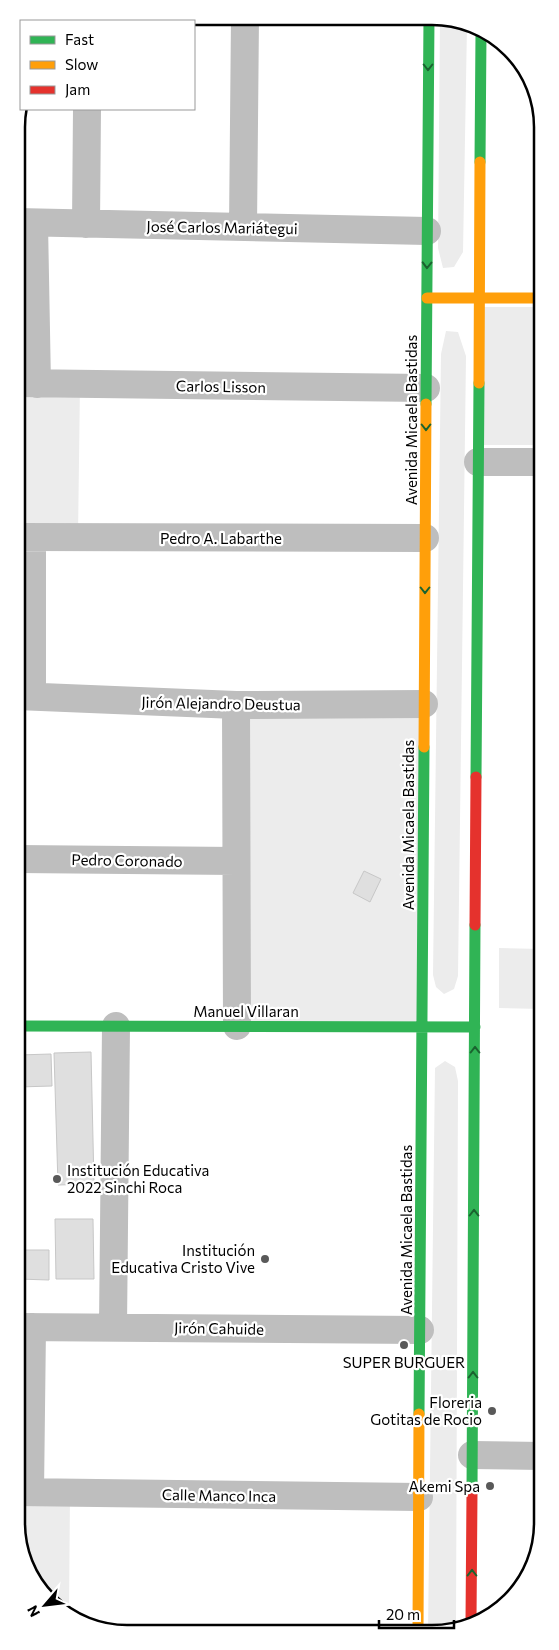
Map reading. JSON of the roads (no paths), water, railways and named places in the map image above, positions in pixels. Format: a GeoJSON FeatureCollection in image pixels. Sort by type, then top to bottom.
{"type":"FeatureCollection","features":[{"type":"Feature","properties":{"kind":"main road","name":"Avenida Micaela Bastidas"},"geometry":{"type":"LineString","coordinates":[[418,1625],[429,25]]}},
{"type":"Feature","properties":{"kind":"main road"},"geometry":{"type":"LineString","coordinates":[[472,1616],[481,38]]}},
{"type":"Feature","properties":{"kind":"main road"},"geometry":{"type":"LineString","coordinates":[[427,298],[534,298]]}},
{"type":"Feature","properties":{"kind":"main road","name":"Manuel Villaran"},"geometry":{"type":"LineString","coordinates":[[25,1026],[475,1027]]}},
{"type":"Feature","properties":{"kind":"street"},"geometry":{"type":"LineString","coordinates":[[243,228],[245,25]]}},
{"type":"Feature","properties":{"kind":"street"},"geometry":{"type":"LineString","coordinates":[[86,224],[87,110]]}},
{"type":"Feature","properties":{"kind":"street"},"geometry":{"type":"LineString","coordinates":[[25,222],[27,384]]}},
{"type":"Feature","properties":{"kind":"street","name":"José Carlos Mariátegui"},"geometry":{"type":"LineString","coordinates":[[25,222],[427,231]]}},
{"type":"Feature","properties":{"kind":"street","name":"Carlos Lisson"},"geometry":{"type":"LineString","coordinates":[[27,384],[426,388]]}},
{"type":"Feature","properties":{"kind":"street"},"geometry":{"type":"LineString","coordinates":[[478,462],[534,462]]}},
{"type":"Feature","properties":{"kind":"street","name":"Pedro A. Labarthe"},"geometry":{"type":"LineString","coordinates":[[25,537],[425,538]]}},
{"type":"Feature","properties":{"kind":"street","name":"Jirón Alejandro Deustua"},"geometry":{"type":"LineString","coordinates":[[25,696],[236,705],[424,704]]}},
{"type":"Feature","properties":{"kind":"street"},"geometry":{"type":"LineString","coordinates":[[236,705],[237,1026]]}},
{"type":"Feature","properties":{"kind":"street","name":"Pedro Coronado"},"geometry":{"type":"LineString","coordinates":[[25,859],[236,861]]}},
{"type":"Feature","properties":{"kind":"street"},"geometry":{"type":"LineString","coordinates":[[114,1328],[116,1026]]}},
{"type":"Feature","properties":{"kind":"street","name":"Jirón Cahuide"},"geometry":{"type":"LineString","coordinates":[[25,1327],[420,1330]]}},
{"type":"Feature","properties":{"kind":"street"},"geometry":{"type":"LineString","coordinates":[[472,1455],[534,1456]]}},
{"type":"Feature","properties":{"kind":"street","name":"Calle Manco Inca"},"geometry":{"type":"LineString","coordinates":[[25,1492],[419,1497]]}},
{"type":"Feature","properties":{"kind":"place","name":"Institución Educativa 2022 Sinchi Roca"},"geometry":{"type":"Point","coordinates":[57,1179]}},
{"type":"Feature","properties":{"kind":"place","name":"Institución Educativa Cristo Vive"},"geometry":{"type":"Point","coordinates":[265,1259]}},
{"type":"Feature","properties":{"kind":"place","name":"SUPER BURGUER"},"geometry":{"type":"Point","coordinates":[404,1345]}},
{"type":"Feature","properties":{"kind":"place","name":"Floreria Gotitas de Rocio"},"geometry":{"type":"Point","coordinates":[492,1411]}},
{"type":"Feature","properties":{"kind":"place","name":"Akemi Spa"},"geometry":{"type":"Point","coordinates":[490,1486]}}]}
